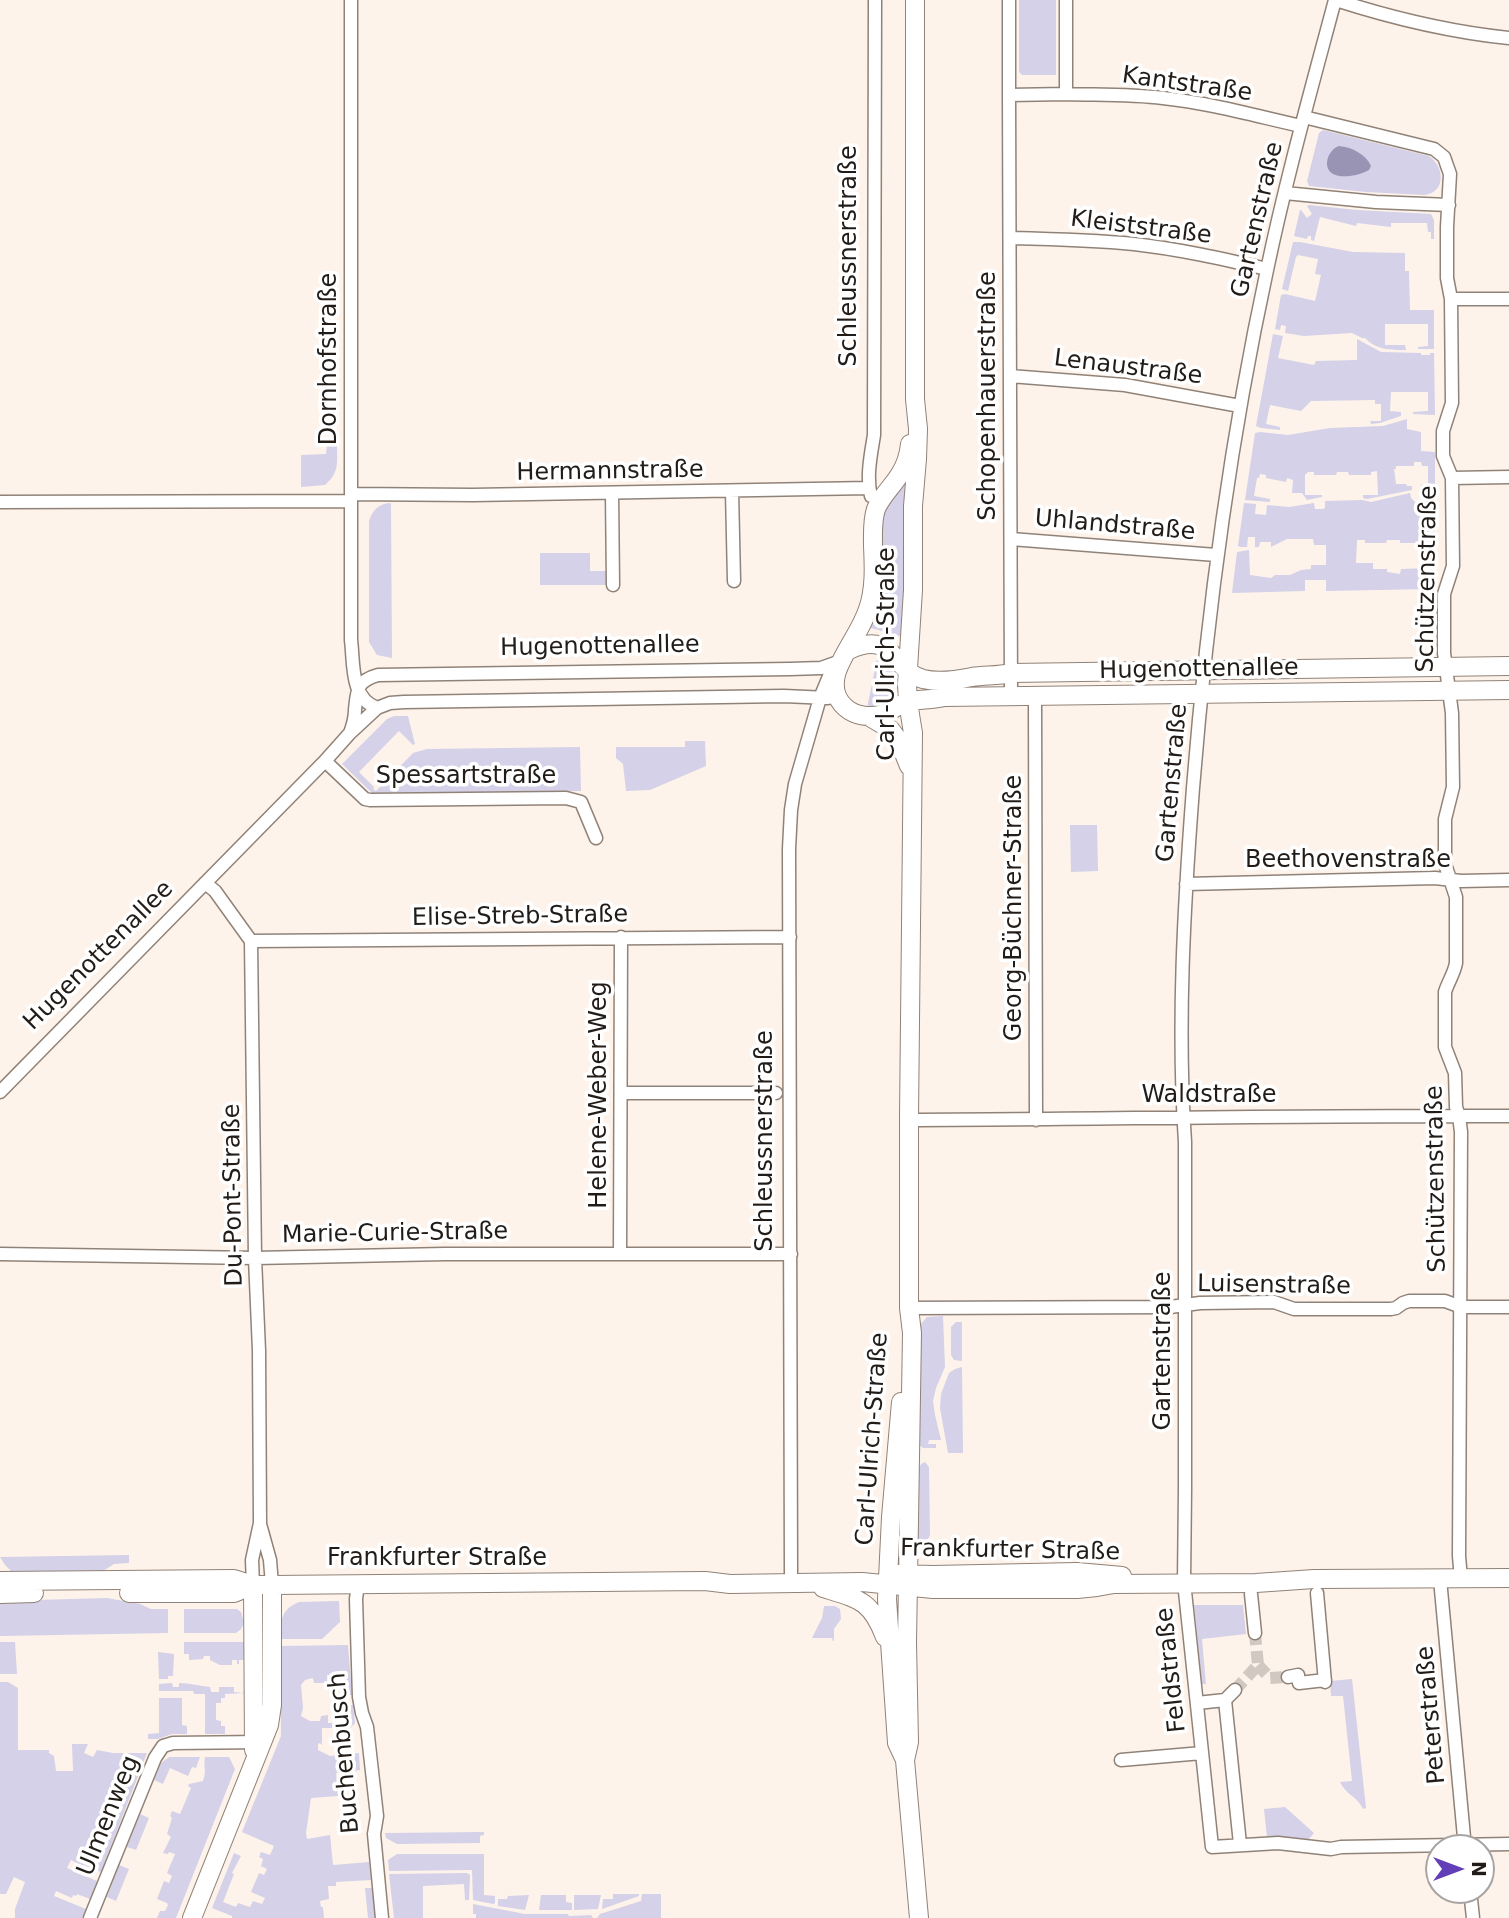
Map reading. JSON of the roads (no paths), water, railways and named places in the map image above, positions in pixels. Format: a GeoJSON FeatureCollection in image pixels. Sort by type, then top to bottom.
{"type":"FeatureCollection","features":[{"type":"Feature","properties":{"kind":"main road","name":"Carl-Ulrich-Straße"},"geometry":{"type":"LineString","coordinates":[[905,1760],[909,1742],[907,1643],[912,1333],[909,1308],[909,1120],[913,733],[908,686],[918,429],[915,399],[915,0]]}},
{"type":"Feature","properties":{"kind":"main road","name":"Schleussnerstraße"},"geometry":{"type":"LineString","coordinates":[[842,657],[868,610],[874,586],[873,525],[876,510],[909,456],[915,399]]}},
{"type":"Feature","properties":{"kind":"main road","name":"Hugenottenallee"},"geometry":{"type":"LineString","coordinates":[[842,657],[865,644],[883,647],[892,652],[908,686],[931,701],[944,697],[1509,690]]}},
{"type":"Feature","properties":{"kind":"main road","name":"Hugenottenallee"},"geometry":{"type":"LineString","coordinates":[[909,647],[912,660],[919,668],[931,673],[963,674],[972,677]]}},
{"type":"Feature","properties":{"kind":"main road"},"geometry":{"type":"LineString","coordinates":[[842,657],[830,695],[848,710],[882,723],[895,735],[911,772]]}},
{"type":"Feature","properties":{"kind":"main road","name":"Hugenottenallee"},"geometry":{"type":"LineString","coordinates":[[867,716],[891,710],[908,686],[920,678],[963,680],[1011,673],[1509,666]]}},
{"type":"Feature","properties":{"kind":"main road"},"geometry":{"type":"LineString","coordinates":[[911,772],[917,754],[919,724],[923,711],[931,701]]}},
{"type":"Feature","properties":{"kind":"main road","name":"Carl-Ulrich-Straße"},"geometry":{"type":"LineString","coordinates":[[905,1760],[897,1743],[887,1599],[904,1332],[909,1308]]}},
{"type":"Feature","properties":{"kind":"main road","name":"Frankfurter Straße"},"geometry":{"type":"LineString","coordinates":[[0,1581],[234,1579],[253,1585],[272,1585],[705,1581],[729,1575],[798,1578],[864,1572],[889,1580],[909,1581],[933,1576],[1077,1572],[1315,1586],[1509,1578]]}},
{"type":"Feature","properties":{"kind":"main road"},"geometry":{"type":"LineString","coordinates":[[798,1578],[848,1595],[868,1607],[879,1620],[889,1647]]}},
{"type":"Feature","properties":{"kind":"main road"},"geometry":{"type":"LineString","coordinates":[[253,1585],[259,1742]]}},
{"type":"Feature","properties":{"kind":"main road","name":"Frankfurter Straße"},"geometry":{"type":"LineString","coordinates":[[0,1594],[234,1593],[253,1585]]}},
{"type":"Feature","properties":{"kind":"main road"},"geometry":{"type":"LineString","coordinates":[[192,1918],[252,1771],[259,1742],[269,1724],[272,1705],[272,1585]]}},
{"type":"Feature","properties":{"kind":"main road"},"geometry":{"type":"LineString","coordinates":[[905,1760],[919,1918]]}},
{"type":"Feature","properties":{"kind":"street","name":"Dornhofstraße"},"geometry":{"type":"LineString","coordinates":[[351,0],[351,640],[357,690]]}},
{"type":"Feature","properties":{"kind":"street","name":"Schleussnerstraße"},"geometry":{"type":"LineString","coordinates":[[875,0],[874,423],[869,488],[876,510]]}},
{"type":"Feature","properties":{"kind":"street","name":"Schopenhauerstraße"},"geometry":{"type":"LineString","coordinates":[[1009,0],[1011,696]]}},
{"type":"Feature","properties":{"kind":"street"},"geometry":{"type":"LineString","coordinates":[[1066,0],[1066,94]]}},
{"type":"Feature","properties":{"kind":"street"},"geometry":{"type":"LineString","coordinates":[[1336,0],[1422,24],[1509,38]]}},
{"type":"Feature","properties":{"kind":"street","name":"Gartenstraße"},"geometry":{"type":"LineString","coordinates":[[1184,1579],[1185,1142],[1182,1029],[1186,884],[1203,671],[1216,555],[1240,406],[1267,269],[1302,121],[1336,0]]}},
{"type":"Feature","properties":{"kind":"street","name":"Kantstraße"},"geometry":{"type":"LineString","coordinates":[[1009,95],[1066,94],[1164,98],[1302,121],[1434,149],[1444,157],[1449,168],[1449,205]]}},
{"type":"Feature","properties":{"kind":"street"},"geometry":{"type":"LineString","coordinates":[[1285,193],[1382,203],[1449,205]]}},
{"type":"Feature","properties":{"kind":"street","name":"Schützenstraße"},"geometry":{"type":"LineString","coordinates":[[1449,205],[1447,278],[1451,299],[1452,403],[1443,431],[1443,456],[1452,478],[1453,566],[1444,594],[1444,653],[1452,713],[1452,787],[1445,819],[1445,864],[1456,897],[1456,963],[1445,992],[1445,1047],[1455,1073],[1456,1107],[1461,1132],[1461,1579]]}},
{"type":"Feature","properties":{"kind":"street","name":"Kleiststraße"},"geometry":{"type":"LineString","coordinates":[[1010,237],[1135,244],[1190,252],[1267,269]]}},
{"type":"Feature","properties":{"kind":"street"},"geometry":{"type":"LineString","coordinates":[[1451,299],[1509,299]]}},
{"type":"Feature","properties":{"kind":"street","name":"Lenaustraße"},"geometry":{"type":"LineString","coordinates":[[1010,376],[1125,385],[1240,406]]}},
{"type":"Feature","properties":{"kind":"street"},"geometry":{"type":"LineString","coordinates":[[1452,478],[1509,477]]}},
{"type":"Feature","properties":{"kind":"street","name":"Hermannstraße"},"geometry":{"type":"LineString","coordinates":[[0,502],[869,488]]}},
{"type":"Feature","properties":{"kind":"street"},"geometry":{"type":"LineString","coordinates":[[732,491],[734,581]]}},
{"type":"Feature","properties":{"kind":"street"},"geometry":{"type":"LineString","coordinates":[[612,493],[613,585]]}},
{"type":"Feature","properties":{"kind":"street","name":"Uhlandstraße"},"geometry":{"type":"LineString","coordinates":[[1011,539],[1216,555]]}},
{"type":"Feature","properties":{"kind":"street","name":"Hugenottenallee"},"geometry":{"type":"LineString","coordinates":[[357,690],[369,678],[385,674],[790,669],[821,667],[842,657]]}},
{"type":"Feature","properties":{"kind":"street"},"geometry":{"type":"LineString","coordinates":[[357,690],[363,700],[377,708],[404,702],[830,695]]}},
{"type":"Feature","properties":{"kind":"street"},"geometry":{"type":"LineString","coordinates":[[350,733],[354,722],[357,690]]}},
{"type":"Feature","properties":{"kind":"street","name":"Schleussnerstraße"},"geometry":{"type":"LineString","coordinates":[[798,1578],[791,1254],[791,810],[801,756],[817,713],[830,695]]}},
{"type":"Feature","properties":{"kind":"street","name":"Georg-Büchner-Straße"},"geometry":{"type":"LineString","coordinates":[[1035,696],[1036,1120]]}},
{"type":"Feature","properties":{"kind":"street","name":"Hugenottenallee"},"geometry":{"type":"LineString","coordinates":[[0,1092],[377,708]]}},
{"type":"Feature","properties":{"kind":"street","name":"Spessartstraße"},"geometry":{"type":"LineString","coordinates":[[325,761],[365,799],[370,800],[566,797],[581,802],[596,838]]}},
{"type":"Feature","properties":{"kind":"street","name":"Beethovenstraße"},"geometry":{"type":"LineString","coordinates":[[1186,884],[1435,878],[1461,881],[1509,880]]}},
{"type":"Feature","properties":{"kind":"street"},"geometry":{"type":"LineString","coordinates":[[205,883],[215,891],[251,941]]}},
{"type":"Feature","properties":{"kind":"street","name":"Helene-Weber-Weg"},"geometry":{"type":"LineString","coordinates":[[620,1253],[621,937]]}},
{"type":"Feature","properties":{"kind":"street","name":"Elise-Streb-Straße"},"geometry":{"type":"LineString","coordinates":[[251,941],[790,937]]}},
{"type":"Feature","properties":{"kind":"street","name":"Du-Pont-Straße"},"geometry":{"type":"LineString","coordinates":[[251,941],[260,1523],[252,1560],[253,1585]]}},
{"type":"Feature","properties":{"kind":"street"},"geometry":{"type":"LineString","coordinates":[[621,1093],[776,1093]]}},
{"type":"Feature","properties":{"kind":"street","name":"Waldstraße"},"geometry":{"type":"LineString","coordinates":[[909,1120],[1509,1116]]}},
{"type":"Feature","properties":{"kind":"street","name":"Marie-Curie-Straße"},"geometry":{"type":"LineString","coordinates":[[0,1254],[255,1258],[445,1254],[791,1254]]}},
{"type":"Feature","properties":{"kind":"street","name":"Luisenstraße"},"geometry":{"type":"LineString","coordinates":[[909,1308],[1117,1308],[1274,1303],[1294,1309],[1391,1309],[1409,1301],[1446,1301],[1461,1307],[1509,1307]]}},
{"type":"Feature","properties":{"kind":"street","name":"Du-Pont-Straße"},"geometry":{"type":"LineString","coordinates":[[260,1523],[271,1560],[272,1585]]}},
{"type":"Feature","properties":{"kind":"street","name":"Feldstraße"},"geometry":{"type":"LineString","coordinates":[[1184,1579],[1212,1847],[1240,1844],[1230,1695],[1197,1703]]}},
{"type":"Feature","properties":{"kind":"street","name":"Peterstraße"},"geometry":{"type":"LineString","coordinates":[[1440,1579],[1464,1834]]}},
{"type":"Feature","properties":{"kind":"street","name":"Buchenbusch"},"geometry":{"type":"LineString","coordinates":[[358,1584],[356,1599],[359,1697],[367,1727],[376,1803],[374,1834],[382,1918]]}},
{"type":"Feature","properties":{"kind":"street"},"geometry":{"type":"LineString","coordinates":[[1289,1676],[1298,1675],[1299,1683],[1325,1681],[1315,1586]]}},
{"type":"Feature","properties":{"kind":"street"},"geometry":{"type":"LineString","coordinates":[[1251,1594],[1255,1633]]}},
{"type":"Feature","properties":{"kind":"street","name":"Ulmenweg"},"geometry":{"type":"LineString","coordinates":[[90,1918],[155,1758],[163,1746],[173,1743],[259,1742]]}},
{"type":"Feature","properties":{"kind":"street","name":"Feldstraße"},"geometry":{"type":"LineString","coordinates":[[1121,1759],[1202,1753]]}},
{"type":"Feature","properties":{"kind":"street"},"geometry":{"type":"LineString","coordinates":[[1240,1844],[1278,1843],[1331,1849],[1425,1846]]}},
{"type":"Feature","properties":{"kind":"tunnel"},"geometry":{"type":"LineString","coordinates":[[1235,1690],[1258,1665],[1255,1633]]}},
{"type":"Feature","properties":{"kind":"tunnel"},"geometry":{"type":"LineString","coordinates":[[1258,1665],[1270,1678],[1288,1677]]}}]}
